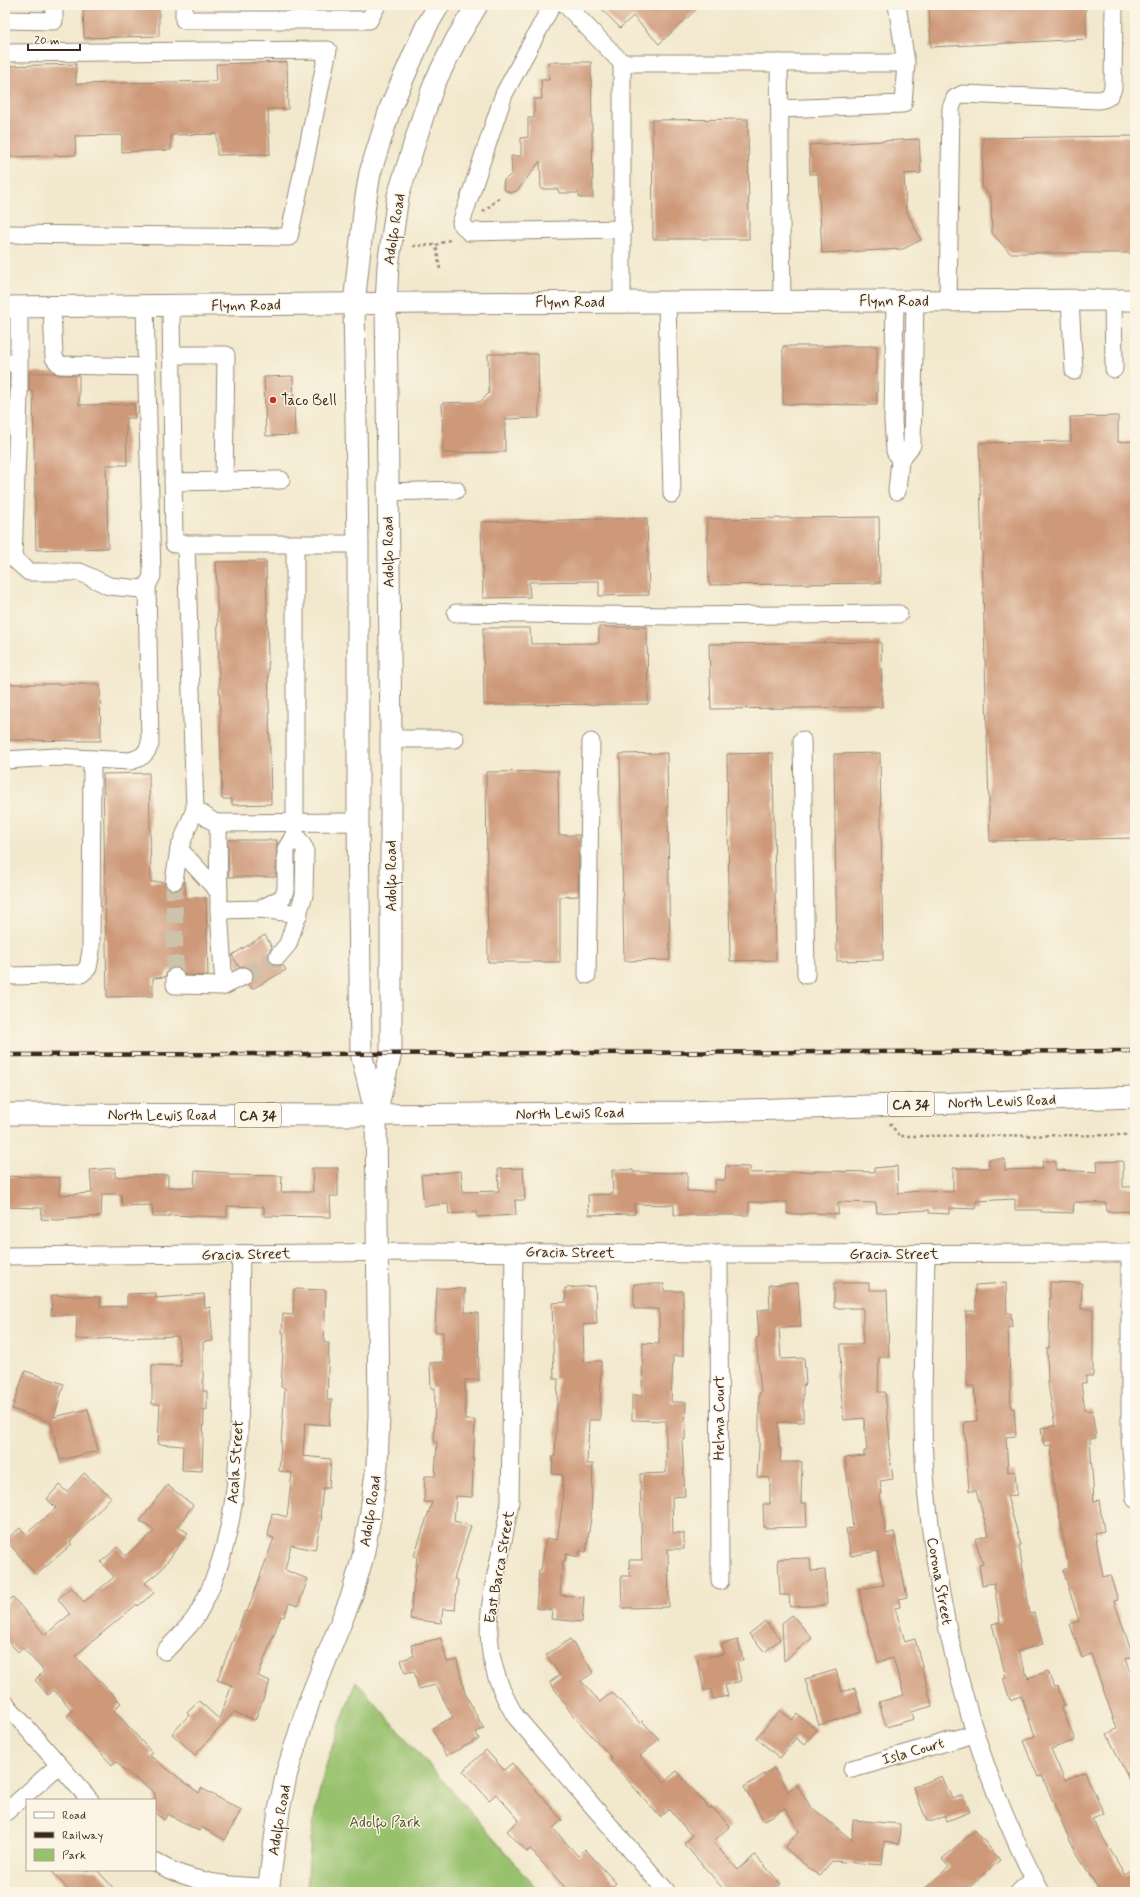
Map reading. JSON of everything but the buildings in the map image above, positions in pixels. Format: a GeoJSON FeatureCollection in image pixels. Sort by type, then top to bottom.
{"type":"FeatureCollection","features":[{"type":"Feature","properties":{"kind":"main road","name":"Adolfo Road"},"geometry":{"type":"LineString","coordinates":[[376,1115],[361,1053],[358,822],[358,544],[354,304],[365,203],[370,173],[389,112],[423,34],[439,5]]}},
{"type":"Feature","properties":{"kind":"main road","name":"Adolfo Road"},"geometry":{"type":"LineString","coordinates":[[268,1889],[279,1810],[296,1742],[310,1699],[352,1595],[363,1556],[377,1465],[379,1415],[376,1252],[376,1115],[391,1053],[391,739],[386,303],[388,266],[400,189],[423,116],[435,82],[456,40],[477,5]]}},
{"type":"Feature","properties":{"kind":"main road","name":"Flynn Road"},"geometry":{"type":"LineString","coordinates":[[12,307],[386,303],[1135,300]]}},
{"type":"Feature","properties":{"kind":"main road","name":"North Lewis Road"},"geometry":{"type":"LineString","coordinates":[[5,1114],[376,1115],[687,1112],[1135,1097]]}},
{"type":"Feature","properties":{"kind":"street"},"geometry":{"type":"LineString","coordinates":[[5,20],[54,20],[54,5]]}},
{"type":"Feature","properties":{"kind":"street"},"geometry":{"type":"LineString","coordinates":[[184,5],[184,20],[369,20],[377,5]]}},
{"type":"Feature","properties":{"kind":"street"},"geometry":{"type":"LineString","coordinates":[[552,5],[504,94],[461,223],[469,232],[623,229]]}},
{"type":"Feature","properties":{"kind":"street"},"geometry":{"type":"LineString","coordinates":[[566,5],[622,63],[622,302]]}},
{"type":"Feature","properties":{"kind":"street"},"geometry":{"type":"LineString","coordinates":[[780,109],[903,104],[906,63],[897,5]]}},
{"type":"Feature","properties":{"kind":"street"},"geometry":{"type":"LineString","coordinates":[[948,300],[951,108],[955,98],[963,94],[1098,100],[1106,99],[1110,95],[1113,88],[1114,5]]}},
{"type":"Feature","properties":{"kind":"street"},"geometry":{"type":"LineString","coordinates":[[5,53],[328,50],[289,237],[5,234]]}},
{"type":"Feature","properties":{"kind":"street"},"geometry":{"type":"LineString","coordinates":[[622,63],[906,63]]}},
{"type":"Feature","properties":{"kind":"street"},"geometry":{"type":"LineString","coordinates":[[779,63],[782,301]]}},
{"type":"Feature","properties":{"kind":"street"},"geometry":{"type":"LineString","coordinates":[[1113,299],[1114,369]]}},
{"type":"Feature","properties":{"kind":"street"},"geometry":{"type":"LineString","coordinates":[[1070,300],[1074,370]]}},
{"type":"Feature","properties":{"kind":"street"},"geometry":{"type":"LineString","coordinates":[[897,491],[900,460],[912,445],[905,301]]}},
{"type":"Feature","properties":{"kind":"street"},"geometry":{"type":"LineString","coordinates":[[667,302],[672,494]]}},
{"type":"Feature","properties":{"kind":"street"},"geometry":{"type":"LineString","coordinates":[[5,760],[56,757],[130,761],[140,758],[146,753],[150,744],[147,586],[152,576],[145,306]]}},
{"type":"Feature","properties":{"kind":"street"},"geometry":{"type":"LineString","coordinates":[[171,306],[174,544],[358,544]]}},
{"type":"Feature","properties":{"kind":"street"},"geometry":{"type":"LineString","coordinates":[[12,307],[13,558],[30,572],[80,572],[109,586],[140,589],[147,586]]}},
{"type":"Feature","properties":{"kind":"street"},"geometry":{"type":"LineString","coordinates":[[52,307],[54,358],[60,365],[147,367]]}},
{"type":"Feature","properties":{"kind":"street"},"geometry":{"type":"LineString","coordinates":[[171,355],[226,355],[224,481]]}},
{"type":"Feature","properties":{"kind":"street"},"geometry":{"type":"LineString","coordinates":[[173,482],[281,480]]}},
{"type":"Feature","properties":{"kind":"street"},"geometry":{"type":"LineString","coordinates":[[388,492],[456,490]]}},
{"type":"Feature","properties":{"kind":"street"},"geometry":{"type":"LineString","coordinates":[[174,881],[179,849],[195,809],[186,544]]}},
{"type":"Feature","properties":{"kind":"street"},"geometry":{"type":"LineString","coordinates":[[261,909],[282,898],[286,890],[286,849],[294,829],[296,544]]}},
{"type":"Feature","properties":{"kind":"street"},"geometry":{"type":"LineString","coordinates":[[456,613],[673,616],[899,614]]}},
{"type":"Feature","properties":{"kind":"street"},"geometry":{"type":"LineString","coordinates":[[391,739],[455,739]]}},
{"type":"Feature","properties":{"kind":"street"},"geometry":{"type":"LineString","coordinates":[[802,740],[806,975]]}},
{"type":"Feature","properties":{"kind":"street"},"geometry":{"type":"LineString","coordinates":[[587,975],[592,742]]}},
{"type":"Feature","properties":{"kind":"street"},"geometry":{"type":"LineString","coordinates":[[5,974],[14,976],[81,974],[88,968],[91,951],[92,759]]}},
{"type":"Feature","properties":{"kind":"street"},"geometry":{"type":"LineString","coordinates":[[195,809],[215,823],[294,829],[358,822]]}},
{"type":"Feature","properties":{"kind":"street"},"geometry":{"type":"LineString","coordinates":[[218,823],[218,910],[224,986]]}},
{"type":"Feature","properties":{"kind":"street"},"geometry":{"type":"LineString","coordinates":[[278,956],[288,944],[299,914],[304,894],[305,849],[294,829]]}},
{"type":"Feature","properties":{"kind":"street"},"geometry":{"type":"LineString","coordinates":[[179,849],[218,892]]}},
{"type":"Feature","properties":{"kind":"street"},"geometry":{"type":"LineString","coordinates":[[218,910],[261,909],[299,914]]}},
{"type":"Feature","properties":{"kind":"street"},"geometry":{"type":"LineString","coordinates":[[175,977],[175,986],[224,986],[244,976]]}},
{"type":"Feature","properties":{"kind":"street","name":"Gracia Street"},"geometry":{"type":"LineString","coordinates":[[5,1256],[376,1252],[719,1254],[1133,1253]]}},
{"type":"Feature","properties":{"kind":"street","name":"East Barca Street"},"geometry":{"type":"LineString","coordinates":[[514,1252],[510,1501],[507,1528],[490,1604],[488,1626],[491,1659],[500,1689],[516,1717],[668,1892]]}},
{"type":"Feature","properties":{"kind":"street"},"geometry":{"type":"LineString","coordinates":[[1133,1253],[1130,1437],[1135,1499]]}},
{"type":"Feature","properties":{"kind":"street","name":"Acala Street"},"geometry":{"type":"LineString","coordinates":[[165,1651],[196,1616],[209,1592],[219,1567],[230,1521],[236,1480],[239,1432],[241,1254]]}},
{"type":"Feature","properties":{"kind":"street","name":"Helma Court"},"geometry":{"type":"LineString","coordinates":[[719,1254],[720,1581]]}},
{"type":"Feature","properties":{"kind":"street","name":"Corona Street"},"geometry":{"type":"LineString","coordinates":[[926,1254],[923,1395],[925,1468],[933,1553],[961,1688],[974,1734],[998,1801],[1037,1885]]}},
{"type":"Feature","properties":{"kind":"street"},"geometry":{"type":"LineString","coordinates":[[5,1703],[89,1799]]}},
{"type":"Feature","properties":{"kind":"street","name":"Isla Court"},"geometry":{"type":"LineString","coordinates":[[852,1769],[974,1734]]}},
{"type":"Feature","properties":{"kind":"street"},"geometry":{"type":"LineString","coordinates":[[5,1814],[59,1765]]}},
{"type":"Feature","properties":{"kind":"street"},"geometry":{"type":"LineString","coordinates":[[156,1863],[172,1871],[206,1882],[268,1889]]}},
{"type":"Feature","properties":{"kind":"street"},"geometry":{"type":"LineString","coordinates":[[1019,1892],[1037,1885]]}},
{"type":"Feature","properties":{"kind":"path"},"geometry":{"type":"LineString","coordinates":[[413,246],[436,245]]}},
{"type":"Feature","properties":{"kind":"path"},"geometry":{"type":"LineString","coordinates":[[876,1105],[899,1136],[1135,1135]]}},
{"type":"Feature","properties":{"kind":"green space","name":"Adolfo Park"},"geometry":{"type":"Polygon","coordinates":[[[356,1681],[540,1892],[307,1892],[311,1839],[320,1787],[339,1726],[356,1681]]]}},
{"type":"Feature","properties":{"kind":"tunnel"},"geometry":{"type":"LineString","coordinates":[[174,881],[175,977]]}},
{"type":"Feature","properties":{"kind":"tunnel"},"geometry":{"type":"LineString","coordinates":[[244,976],[278,956]]}},
{"type":"Feature","properties":{"kind":"railway"},"geometry":{"type":"LineString","coordinates":[[5,1055],[1135,1051]]}},
{"type":"Feature","properties":{"kind":"place","name":"Taco Bell"},"geometry":{"type":"Point","coordinates":[273,400]}}]}
